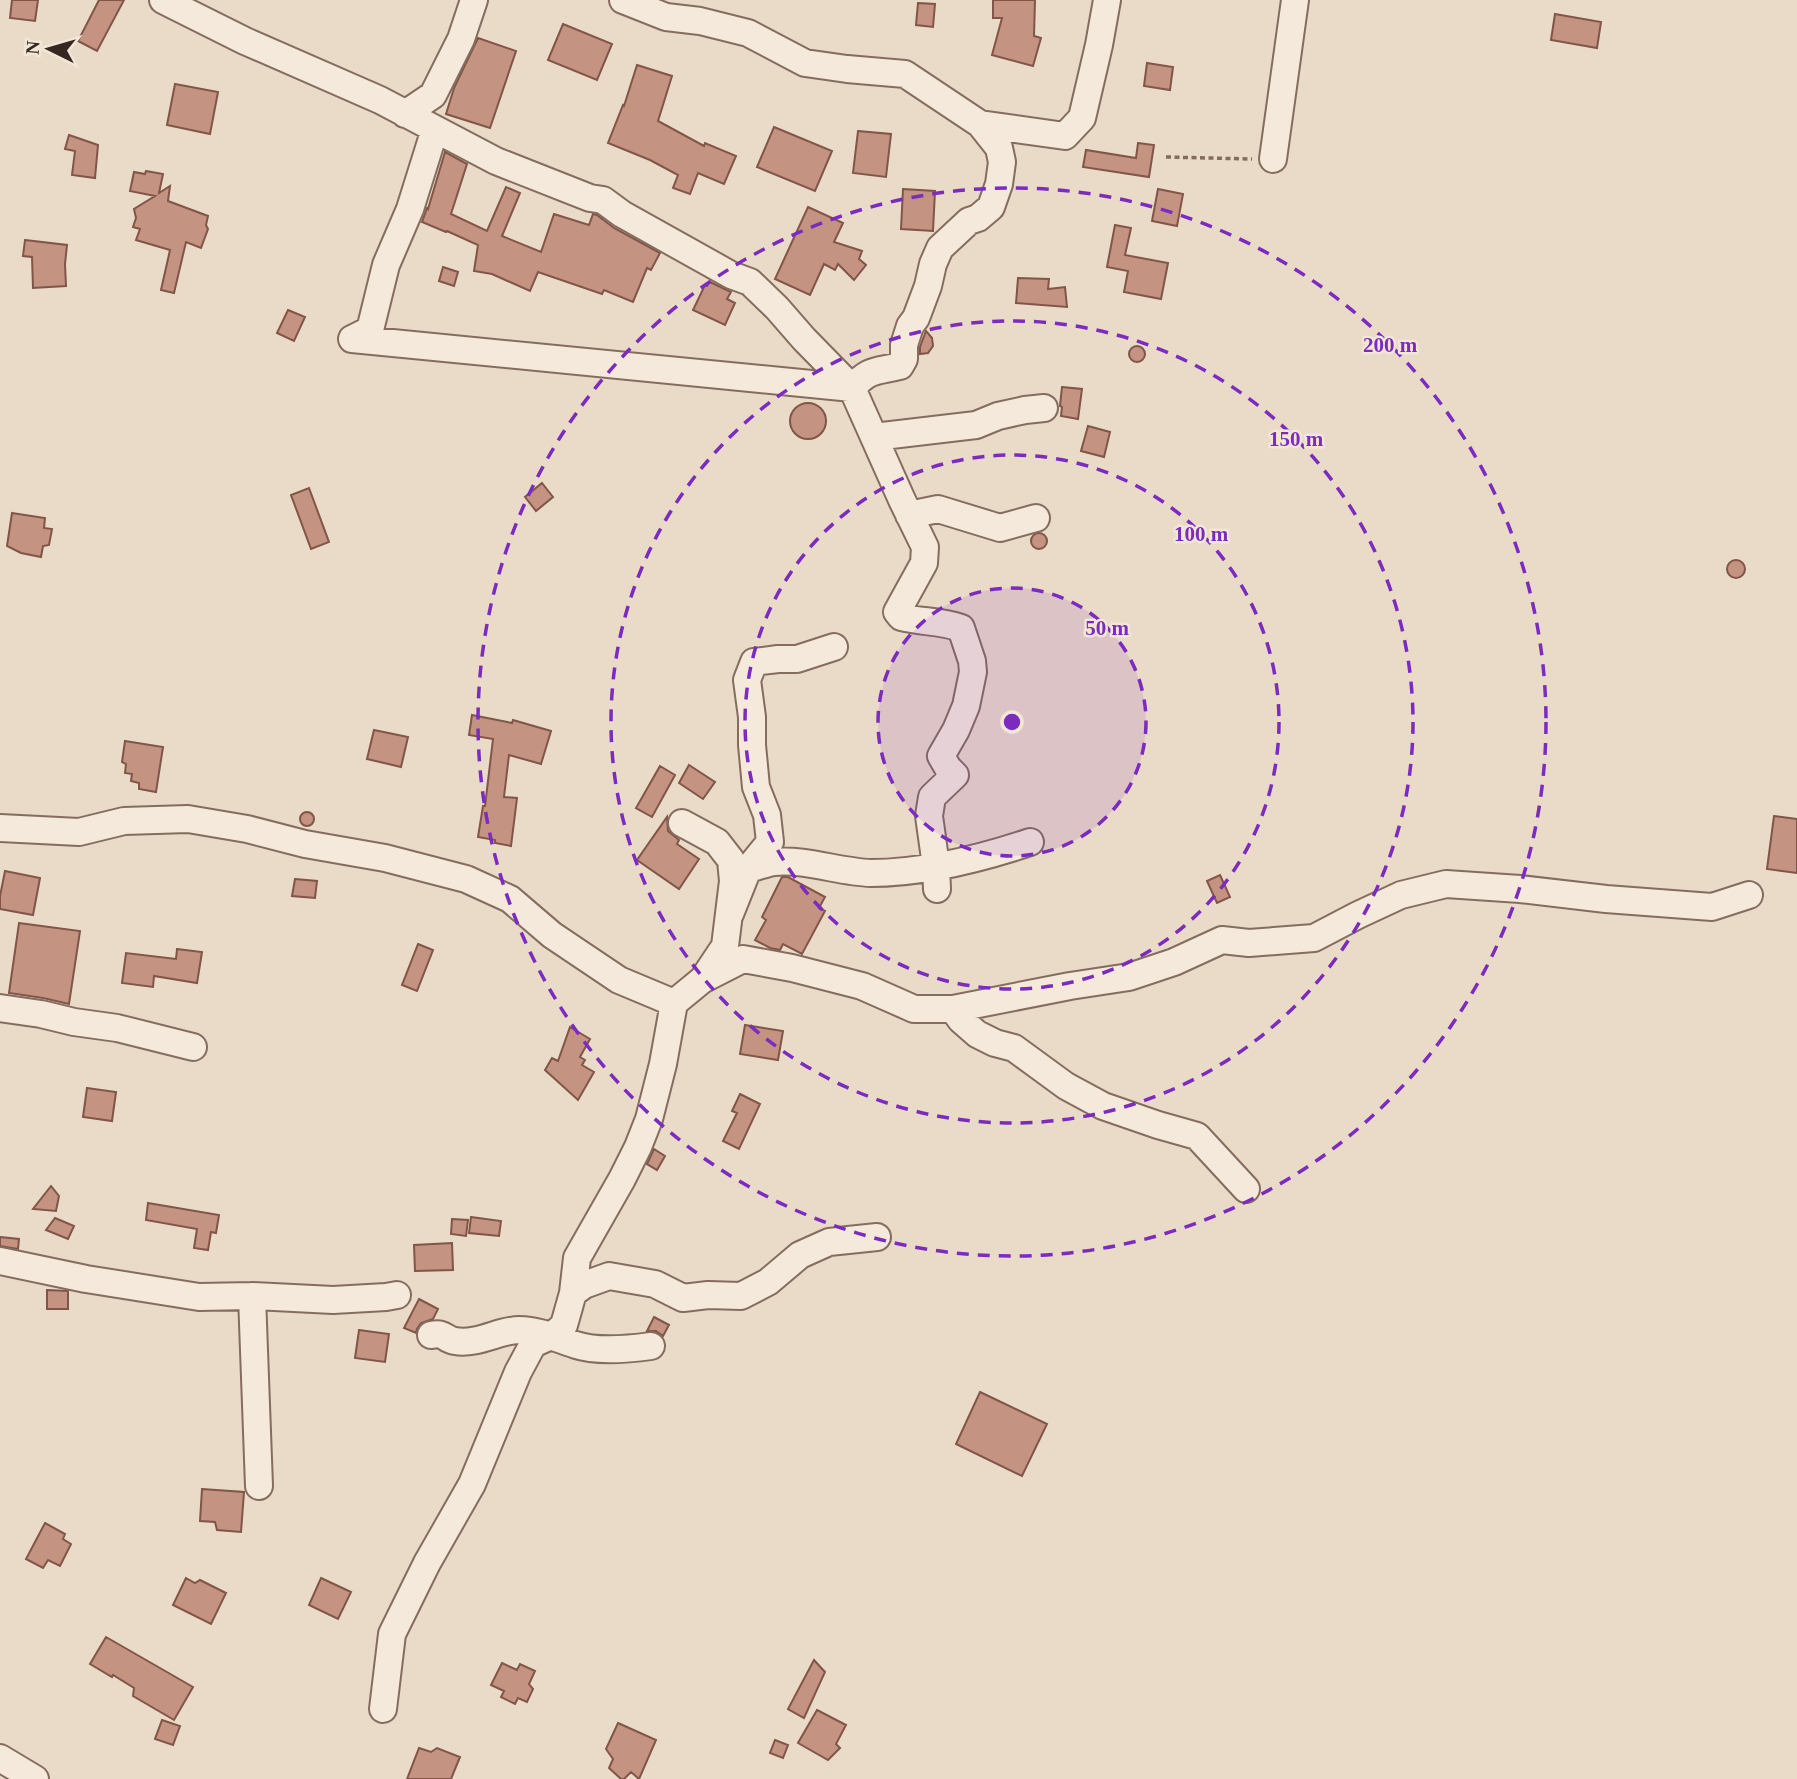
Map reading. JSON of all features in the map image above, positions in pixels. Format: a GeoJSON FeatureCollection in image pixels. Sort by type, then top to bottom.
{"type":"FeatureCollection","features":[{"type":"Feature","properties":{"kind":"street"},"geometry":{"type":"LineString","coordinates":[[163,0],[245,41],[380,100],[496,161],[590,198],[603,200],[622,214],[731,275],[750,282],[852,388],[925,547],[924,563],[898,612],[901,617],[961,628],[972,661],[973,672],[966,706],[941,756],[955,775],[932,797],[929,816],[937,878]]}},
{"type":"Feature","properties":{"kind":"street"},"geometry":{"type":"LineString","coordinates":[[405,114],[433,95],[461,39],[474,0]]}},
{"type":"Feature","properties":{"kind":"street"},"geometry":{"type":"LineString","coordinates":[[623,0],[666,17],[699,21],[748,33],[805,62],[905,74],[980,124],[999,148],[1002,162],[999,184],[991,206],[978,218],[968,221],[940,248],[916,318],[910,326],[904,345],[904,359],[900,366],[863,375],[852,388]]}},
{"type":"Feature","properties":{"kind":"street"},"geometry":{"type":"LineString","coordinates":[[980,124],[1065,136],[1082,118],[1107,0]]}},
{"type":"Feature","properties":{"kind":"street"},"geometry":{"type":"LineString","coordinates":[[1273,159],[1295,0]]}},
{"type":"Feature","properties":{"kind":"street"},"geometry":{"type":"LineString","coordinates":[[435,129],[410,209],[386,265],[370,330],[352,339],[852,388]]}},
{"type":"Feature","properties":{"kind":"street"},"geometry":{"type":"LineString","coordinates":[[874,437],[975,425],[998,416],[1044,408]]}},
{"type":"Feature","properties":{"kind":"street"},"geometry":{"type":"LineString","coordinates":[[909,515],[938,509],[1000,528],[1036,518]]}},
{"type":"Feature","properties":{"kind":"street"},"geometry":{"type":"LineString","coordinates":[[730,914],[748,869],[770,842],[767,815],[756,787],[751,745],[752,717],[747,680],[750,671],[754,663],[797,659],[834,647]]}},
{"type":"Feature","properties":{"kind":"street"},"geometry":{"type":"LineString","coordinates":[[0,828],[79,832],[124,821],[188,820],[247,829],[305,844],[384,858],[466,879],[510,900],[552,935],[619,980],[674,1003]]}},
{"type":"Feature","properties":{"kind":"street"},"geometry":{"type":"LineString","coordinates":[[682,823],[717,842],[730,860],[733,881],[725,946],[702,981]]}},
{"type":"Feature","properties":{"kind":"street"},"geometry":{"type":"LineString","coordinates":[[748,869],[774,862],[805,863],[870,873],[916,870],[937,878],[1030,842]]}},
{"type":"Feature","properties":{"kind":"street"},"geometry":{"type":"LineString","coordinates":[[383,1709],[392,1634],[427,1563],[472,1484],[518,1372],[533,1344],[553,1335],[564,1325],[573,1293],[577,1258],[622,1179],[649,1119],[674,1003],[702,981],[743,959],[862,986],[914,1009],[953,1009],[1129,977],[1174,962],[1222,940],[1249,943],[1314,938],[1401,895],[1446,884],[1712,907],[1749,895]]}},
{"type":"Feature","properties":{"kind":"street"},"geometry":{"type":"LineString","coordinates":[[0,1008],[117,1028],[193,1047]]}},
{"type":"Feature","properties":{"kind":"street"},"geometry":{"type":"LineString","coordinates":[[953,1009],[976,1034],[1014,1048],[1066,1086],[1103,1106],[1197,1136],[1246,1189]]}},
{"type":"Feature","properties":{"kind":"street"},"geometry":{"type":"LineString","coordinates":[[573,1293],[584,1285],[609,1276],[655,1284],[683,1298],[741,1296],[768,1282],[800,1255],[829,1242],[877,1237]]}},
{"type":"Feature","properties":{"kind":"street"},"geometry":{"type":"LineString","coordinates":[[0,1261],[86,1279],[199,1297],[252,1296],[334,1300],[397,1295]]}},
{"type":"Feature","properties":{"kind":"street"},"geometry":{"type":"LineString","coordinates":[[252,1296],[259,1486]]}},
{"type":"Feature","properties":{"kind":"street"},"geometry":{"type":"LineString","coordinates":[[431,1335],[441,1333],[454,1341],[478,1340],[518,1330],[553,1335],[578,1346],[625,1350],[651,1346]]}},
{"type":"Feature","properties":{"kind":"street"},"geometry":{"type":"LineString","coordinates":[[2,1763],[35,1779]]}},
{"type":"Feature","properties":{"kind":"path"},"geometry":{"type":"LineString","coordinates":[[1166,157],[1273,159]]}},
{"type":"Feature","properties":{"kind":"building"},"geometry":{"type":"Polygon","coordinates":[[[12,0],[38,0],[35,21],[10,18],[12,0]]]}},
{"type":"Feature","properties":{"kind":"building"},"geometry":{"type":"Polygon","coordinates":[[[99,0],[124,0],[97,51],[78,41],[99,0]]]}},
{"type":"Feature","properties":{"kind":"building"},"geometry":{"type":"Polygon","coordinates":[[[993,0],[1035,0],[1034,36],[1041,38],[1033,66],[992,55],[1002,18],[993,18],[993,0]]]}},
{"type":"Feature","properties":{"kind":"building"},"geometry":{"type":"Polygon","coordinates":[[[918,3],[935,4],[933,27],[916,25],[918,3]]]}},
{"type":"Feature","properties":{"kind":"building"},"geometry":{"type":"Polygon","coordinates":[[[1555,14],[1601,22],[1597,48],[1551,40],[1555,14]]]}},
{"type":"Feature","properties":{"kind":"building"},"geometry":{"type":"Polygon","coordinates":[[[563,24],[612,44],[597,80],[548,60],[563,24]]]}},
{"type":"Feature","properties":{"kind":"building"},"geometry":{"type":"Polygon","coordinates":[[[478,38],[516,51],[490,128],[446,114],[454,88],[478,38]]]}},
{"type":"Feature","properties":{"kind":"building"},"geometry":{"type":"Polygon","coordinates":[[[1147,63],[1173,67],[1170,90],[1144,86],[1147,63]]]}},
{"type":"Feature","properties":{"kind":"building"},"geometry":{"type":"Polygon","coordinates":[[[637,65],[672,76],[658,121],[704,146],[705,143],[736,156],[724,184],[698,173],[690,194],[673,188],[678,175],[608,143],[624,106],[637,65]]]}},
{"type":"Feature","properties":{"kind":"building"},"geometry":{"type":"Polygon","coordinates":[[[175,84],[218,92],[210,134],[167,125],[175,84]]]}},
{"type":"Feature","properties":{"kind":"building"},"geometry":{"type":"Polygon","coordinates":[[[774,127],[832,151],[815,191],[757,167],[774,127]]]}},
{"type":"Feature","properties":{"kind":"building"},"geometry":{"type":"Polygon","coordinates":[[[858,131],[891,134],[886,177],[853,173],[858,131]]]}},
{"type":"Feature","properties":{"kind":"building"},"geometry":{"type":"Polygon","coordinates":[[[69,135],[98,145],[95,178],[72,175],[75,151],[65,149],[69,135]]]}},
{"type":"Feature","properties":{"kind":"building"},"geometry":{"type":"Polygon","coordinates":[[[1138,143],[1154,145],[1149,177],[1083,167],[1086,150],[1136,158],[1138,143]]]}},
{"type":"Feature","properties":{"kind":"building"},"geometry":{"type":"Polygon","coordinates":[[[445,152],[467,164],[451,214],[487,231],[506,187],[520,193],[502,236],[541,252],[554,214],[589,225],[593,214],[660,253],[651,270],[647,268],[633,302],[604,290],[602,294],[538,272],[530,291],[492,274],[474,271],[478,245],[422,222],[445,152]]]}},
{"type":"Feature","properties":{"kind":"building"},"geometry":{"type":"Polygon","coordinates":[[[146,171],[163,174],[159,193],[170,186],[168,201],[208,216],[208,229],[201,248],[186,242],[174,293],[161,290],[170,250],[136,240],[140,229],[133,227],[136,218],[134,209],[155,196],[130,191],[134,172],[145,174],[146,171]]]}},
{"type":"Feature","properties":{"kind":"building"},"geometry":{"type":"Polygon","coordinates":[[[903,189],[935,191],[933,231],[901,229],[903,189]]]}},
{"type":"Feature","properties":{"kind":"building"},"geometry":{"type":"Polygon","coordinates":[[[1158,189],[1183,194],[1177,226],[1152,221],[1158,189]]]}},
{"type":"Feature","properties":{"kind":"building"},"geometry":{"type":"Polygon","coordinates":[[[808,207],[843,223],[834,242],[862,251],[859,259],[866,265],[854,280],[838,264],[835,270],[824,264],[810,295],[775,279],[808,207]]]}},
{"type":"Feature","properties":{"kind":"building"},"geometry":{"type":"Polygon","coordinates":[[[1115,225],[1131,228],[1125,255],[1168,263],[1161,299],[1124,292],[1128,271],[1107,267],[1115,225]]]}},
{"type":"Feature","properties":{"kind":"building"},"geometry":{"type":"Polygon","coordinates":[[[25,240],[67,245],[66,286],[33,288],[32,257],[23,256],[25,240]]]}},
{"type":"Feature","properties":{"kind":"building"},"geometry":{"type":"Polygon","coordinates":[[[443,267],[458,272],[454,286],[439,281],[443,267]]]}},
{"type":"Feature","properties":{"kind":"building"},"geometry":{"type":"Polygon","coordinates":[[[1018,278],[1049,279],[1048,289],[1065,287],[1067,307],[1016,303],[1018,278]]]}},
{"type":"Feature","properties":{"kind":"building"},"geometry":{"type":"Polygon","coordinates":[[[710,282],[731,292],[727,299],[735,303],[725,325],[693,310],[705,285],[710,282]]]}},
{"type":"Feature","properties":{"kind":"building"},"geometry":{"type":"Polygon","coordinates":[[[288,310],[305,317],[294,341],[277,333],[288,310]]]}},
{"type":"Feature","properties":{"kind":"building"},"geometry":{"type":"Polygon","coordinates":[[[926,331],[932,338],[933,346],[928,353],[920,354],[920,347],[926,331]]]}},
{"type":"Feature","properties":{"kind":"building"},"geometry":{"type":"Polygon","coordinates":[[[1137,346],[1143,348],[1143,360],[1137,362],[1131,360],[1129,354],[1131,348],[1137,346]]]}},
{"type":"Feature","properties":{"kind":"building"},"geometry":{"type":"Polygon","coordinates":[[[1062,387],[1082,389],[1078,419],[1061,416],[1062,387]]]}},
{"type":"Feature","properties":{"kind":"building"},"geometry":{"type":"Polygon","coordinates":[[[808,403],[821,408],[826,421],[821,434],[808,439],[795,434],[790,421],[795,408],[808,403]]]}},
{"type":"Feature","properties":{"kind":"building"},"geometry":{"type":"Polygon","coordinates":[[[1088,426],[1110,432],[1104,457],[1081,451],[1088,426]]]}},
{"type":"Feature","properties":{"kind":"building"},"geometry":{"type":"Polygon","coordinates":[[[542,483],[553,497],[536,511],[525,497],[542,483]]]}},
{"type":"Feature","properties":{"kind":"building"},"geometry":{"type":"Polygon","coordinates":[[[309,488],[329,542],[311,549],[291,495],[309,488]]]}},
{"type":"Feature","properties":{"kind":"building"},"geometry":{"type":"Polygon","coordinates":[[[12,513],[45,518],[44,528],[52,529],[49,545],[43,546],[41,557],[21,553],[7,546],[12,513]]]}},
{"type":"Feature","properties":{"kind":"building"},"geometry":{"type":"Polygon","coordinates":[[[1036,533],[1042,533],[1047,541],[1045,547],[1036,549],[1031,544],[1031,538],[1036,533]]]}},
{"type":"Feature","properties":{"kind":"building"},"geometry":{"type":"Polygon","coordinates":[[[1736,560],[1742,563],[1745,569],[1742,575],[1736,578],[1730,575],[1727,569],[1730,563],[1736,560]]]}},
{"type":"Feature","properties":{"kind":"building"},"geometry":{"type":"Polygon","coordinates":[[[472,715],[512,723],[513,720],[551,731],[541,764],[509,755],[504,797],[517,798],[511,846],[478,837],[485,806],[493,739],[469,735],[472,715]]]}},
{"type":"Feature","properties":{"kind":"building"},"geometry":{"type":"Polygon","coordinates":[[[374,730],[408,737],[401,767],[367,759],[374,730]]]}},
{"type":"Feature","properties":{"kind":"building"},"geometry":{"type":"Polygon","coordinates":[[[125,741],[163,747],[156,792],[139,789],[139,783],[131,781],[132,774],[125,773],[126,764],[122,762],[125,741]]]}},
{"type":"Feature","properties":{"kind":"building"},"geometry":{"type":"Polygon","coordinates":[[[689,765],[715,782],[703,799],[679,783],[689,765]]]}},
{"type":"Feature","properties":{"kind":"building"},"geometry":{"type":"Polygon","coordinates":[[[660,766],[675,775],[652,817],[636,808],[660,766]]]}},
{"type":"Feature","properties":{"kind":"building"},"geometry":{"type":"Polygon","coordinates":[[[304,812],[310,812],[314,819],[310,826],[304,826],[300,822],[300,816],[304,812]]]}},
{"type":"Feature","properties":{"kind":"building"},"geometry":{"type":"Polygon","coordinates":[[[1774,816],[1797,819],[1797,873],[1767,869],[1774,816]]]}},
{"type":"Feature","properties":{"kind":"building"},"geometry":{"type":"Polygon","coordinates":[[[667,817],[668,831],[679,840],[677,844],[699,859],[679,889],[637,860],[667,817]]]}},
{"type":"Feature","properties":{"kind":"building"},"geometry":{"type":"Polygon","coordinates":[[[5,871],[40,878],[33,915],[0,909],[5,871]]]}},
{"type":"Feature","properties":{"kind":"building"},"geometry":{"type":"Polygon","coordinates":[[[1220,875],[1230,897],[1217,903],[1207,881],[1220,875]]]}},
{"type":"Feature","properties":{"kind":"building"},"geometry":{"type":"Polygon","coordinates":[[[782,877],[788,877],[825,897],[819,908],[825,911],[802,954],[783,944],[780,950],[755,940],[766,920],[762,917],[782,877]]]}},
{"type":"Feature","properties":{"kind":"building"},"geometry":{"type":"Polygon","coordinates":[[[295,879],[317,881],[315,898],[292,896],[295,879]]]}},
{"type":"Feature","properties":{"kind":"building"},"geometry":{"type":"Polygon","coordinates":[[[19,923],[80,931],[69,1004],[9,993],[19,923]]]}},
{"type":"Feature","properties":{"kind":"building"},"geometry":{"type":"Polygon","coordinates":[[[418,944],[433,950],[417,991],[402,985],[418,944]]]}},
{"type":"Feature","properties":{"kind":"building"},"geometry":{"type":"Polygon","coordinates":[[[177,949],[202,952],[197,983],[154,976],[153,987],[122,983],[126,953],[176,959],[177,949]]]}},
{"type":"Feature","properties":{"kind":"building"},"geometry":{"type":"Polygon","coordinates":[[[745,1025],[783,1031],[778,1060],[740,1054],[745,1025]]]}},
{"type":"Feature","properties":{"kind":"building"},"geometry":{"type":"Polygon","coordinates":[[[570,1027],[590,1039],[580,1057],[585,1060],[582,1065],[594,1072],[578,1100],[545,1070],[552,1058],[558,1061],[570,1027]]]}},
{"type":"Feature","properties":{"kind":"building"},"geometry":{"type":"Polygon","coordinates":[[[87,1088],[116,1092],[112,1121],[83,1117],[87,1088]]]}},
{"type":"Feature","properties":{"kind":"building"},"geometry":{"type":"Polygon","coordinates":[[[740,1094],[760,1104],[739,1149],[723,1141],[737,1113],[732,1111],[740,1094]]]}},
{"type":"Feature","properties":{"kind":"building"},"geometry":{"type":"Polygon","coordinates":[[[654,1149],[665,1156],[657,1170],[647,1164],[654,1149]]]}},
{"type":"Feature","properties":{"kind":"building"},"geometry":{"type":"Polygon","coordinates":[[[51,1186],[59,1196],[56,1211],[33,1209],[51,1186]]]}},
{"type":"Feature","properties":{"kind":"building"},"geometry":{"type":"Polygon","coordinates":[[[148,1203],[219,1215],[216,1233],[211,1232],[208,1250],[194,1248],[197,1229],[146,1220],[148,1203]]]}},
{"type":"Feature","properties":{"kind":"building"},"geometry":{"type":"Polygon","coordinates":[[[471,1217],[501,1221],[499,1236],[469,1233],[471,1217]]]}},
{"type":"Feature","properties":{"kind":"building"},"geometry":{"type":"Polygon","coordinates":[[[55,1218],[74,1226],[68,1239],[46,1230],[55,1218]]]}},
{"type":"Feature","properties":{"kind":"building"},"geometry":{"type":"Polygon","coordinates":[[[452,1219],[468,1220],[466,1236],[451,1234],[452,1219]]]}},
{"type":"Feature","properties":{"kind":"building"},"geometry":{"type":"Polygon","coordinates":[[[0,1237],[19,1239],[18,1249],[0,1246],[0,1237]]]}},
{"type":"Feature","properties":{"kind":"building"},"geometry":{"type":"Polygon","coordinates":[[[452,1243],[453,1270],[415,1271],[414,1245],[452,1243]]]}},
{"type":"Feature","properties":{"kind":"building"},"geometry":{"type":"Polygon","coordinates":[[[47,1290],[68,1291],[68,1309],[47,1309],[47,1290]]]}},
{"type":"Feature","properties":{"kind":"building"},"geometry":{"type":"Polygon","coordinates":[[[419,1299],[438,1309],[433,1319],[421,1323],[416,1333],[404,1328],[419,1299]]]}},
{"type":"Feature","properties":{"kind":"building"},"geometry":{"type":"Polygon","coordinates":[[[654,1317],[669,1325],[663,1336],[656,1331],[647,1331],[654,1317]]]}},
{"type":"Feature","properties":{"kind":"building"},"geometry":{"type":"Polygon","coordinates":[[[359,1330],[389,1334],[385,1362],[355,1358],[359,1330]]]}},
{"type":"Feature","properties":{"kind":"building"},"geometry":{"type":"Polygon","coordinates":[[[980,1392],[1047,1424],[1022,1476],[956,1444],[980,1392]]]}},
{"type":"Feature","properties":{"kind":"building"},"geometry":{"type":"Polygon","coordinates":[[[202,1489],[244,1492],[241,1532],[217,1530],[215,1522],[200,1521],[202,1489]]]}},
{"type":"Feature","properties":{"kind":"building"},"geometry":{"type":"Polygon","coordinates":[[[45,1523],[65,1534],[63,1539],[71,1544],[60,1566],[48,1560],[43,1568],[26,1559],[45,1523]]]}},
{"type":"Feature","properties":{"kind":"building"},"geometry":{"type":"Polygon","coordinates":[[[186,1578],[195,1583],[200,1580],[226,1593],[211,1624],[173,1605],[186,1578]]]}},
{"type":"Feature","properties":{"kind":"building"},"geometry":{"type":"Polygon","coordinates":[[[321,1578],[351,1592],[338,1619],[309,1605],[321,1578]]]}},
{"type":"Feature","properties":{"kind":"building"},"geometry":{"type":"Polygon","coordinates":[[[106,1637],[193,1687],[174,1720],[133,1696],[134,1688],[90,1664],[106,1637]]]}},
{"type":"Feature","properties":{"kind":"building"},"geometry":{"type":"Polygon","coordinates":[[[814,1660],[825,1672],[804,1718],[788,1709],[814,1660]]]}},
{"type":"Feature","properties":{"kind":"building"},"geometry":{"type":"Polygon","coordinates":[[[502,1663],[517,1670],[520,1664],[535,1671],[529,1684],[533,1689],[527,1702],[518,1698],[515,1704],[501,1697],[504,1691],[491,1685],[502,1663]]]}},
{"type":"Feature","properties":{"kind":"building"},"geometry":{"type":"Polygon","coordinates":[[[817,1710],[846,1725],[836,1744],[840,1748],[828,1760],[798,1743],[817,1710]]]}},
{"type":"Feature","properties":{"kind":"building"},"geometry":{"type":"Polygon","coordinates":[[[162,1720],[180,1726],[173,1745],[155,1739],[162,1720]]]}},
{"type":"Feature","properties":{"kind":"building"},"geometry":{"type":"Polygon","coordinates":[[[618,1723],[656,1740],[639,1779],[631,1772],[621,1779],[609,1768],[613,1759],[606,1749],[618,1723]]]}},
{"type":"Feature","properties":{"kind":"building"},"geometry":{"type":"Polygon","coordinates":[[[775,1740],[788,1745],[783,1758],[770,1753],[775,1740]]]}},
{"type":"Feature","properties":{"kind":"building"},"geometry":{"type":"Polygon","coordinates":[[[419,1748],[431,1752],[437,1748],[460,1757],[451,1779],[407,1779],[419,1748]]]}}]}
